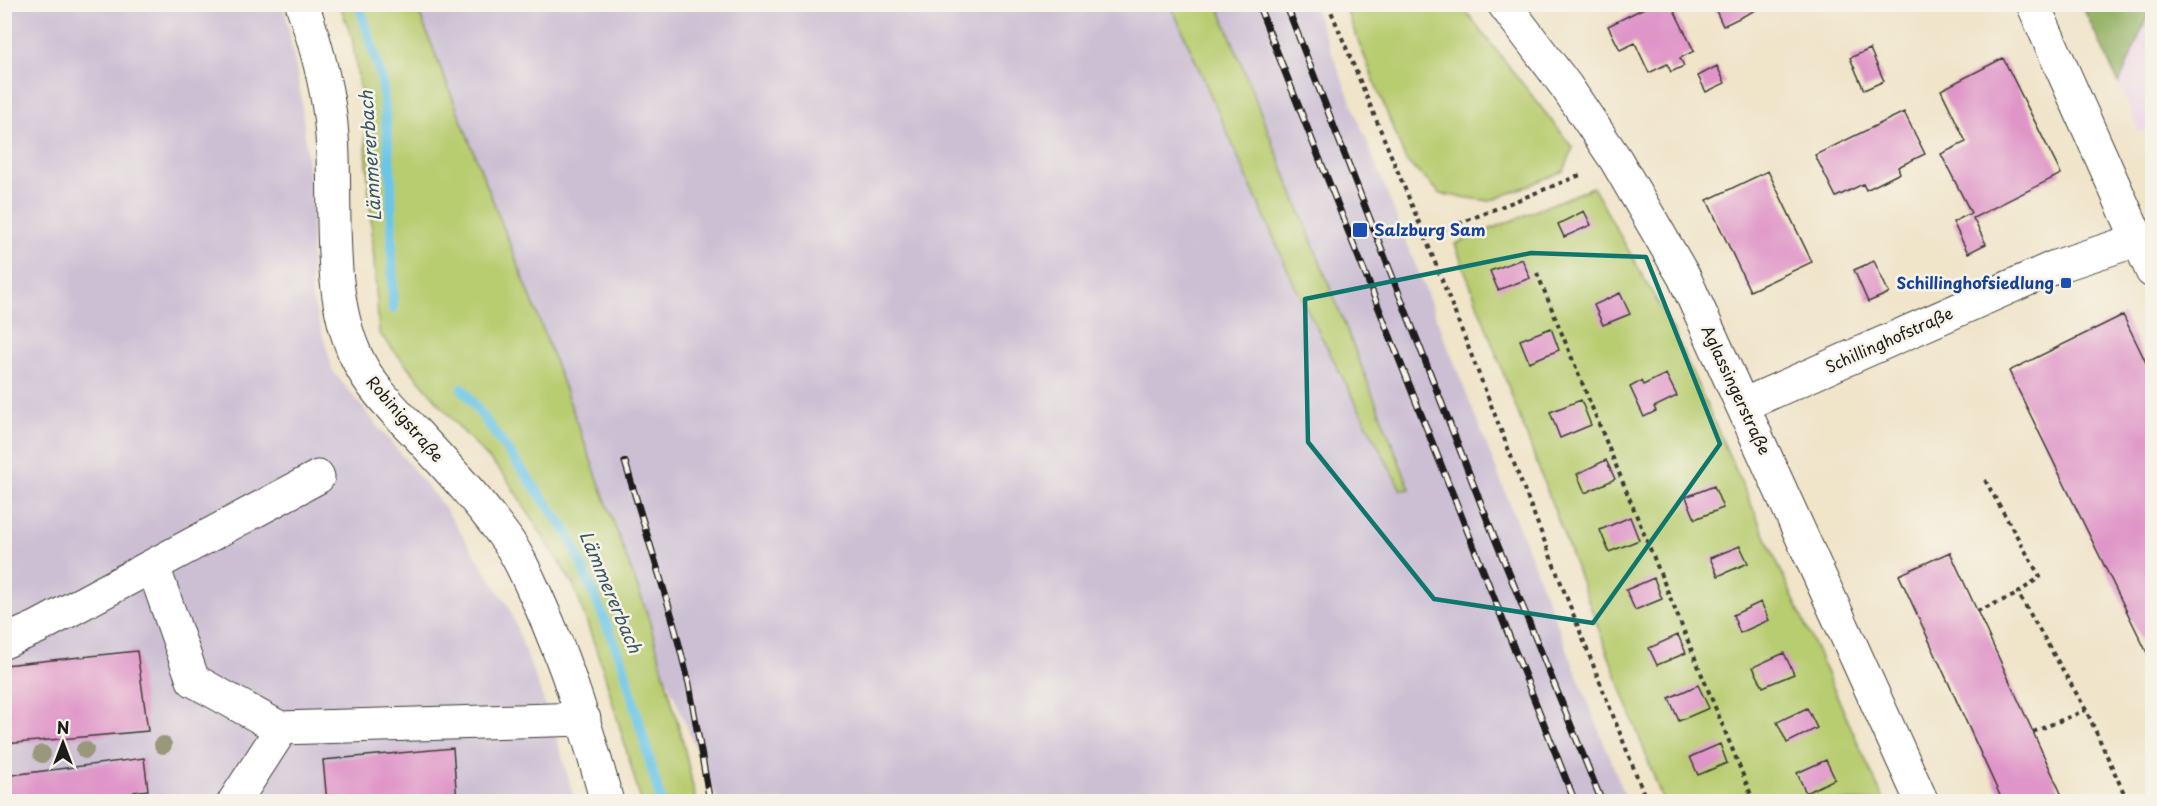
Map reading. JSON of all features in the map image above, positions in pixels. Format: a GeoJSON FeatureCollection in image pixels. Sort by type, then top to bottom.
{"type":"FeatureCollection","features":[{"type":"Feature","properties":{"kind":"street","name":"Robinigstraße"},"geometry":{"type":"LineString","coordinates":[[302,4],[316,45],[325,84],[332,135],[336,248],[342,315],[355,355],[373,387],[467,489],[504,534],[530,582],[555,637],[584,719],[607,801]]}},
{"type":"Feature","properties":{"kind":"street"},"geometry":{"type":"LineString","coordinates":[[2033,4],[2152,271]]}},
{"type":"Feature","properties":{"kind":"street","name":"Aglassingerstraße"},"geometry":{"type":"LineString","coordinates":[[1510,6],[1616,160],[1684,277],[1922,801]]}},
{"type":"Feature","properties":{"kind":"street","name":"Schillinghofstraße"},"geometry":{"type":"LineString","coordinates":[[1743,405],[2055,267],[2137,240]]}},
{"type":"Feature","properties":{"kind":"street"},"geometry":{"type":"LineString","coordinates":[[4,642],[38,627],[318,477]]}},
{"type":"Feature","properties":{"kind":"street"},"geometry":{"type":"LineString","coordinates":[[153,566],[193,680],[282,728],[584,719]]}},
{"type":"Feature","properties":{"kind":"street"},"geometry":{"type":"LineString","coordinates":[[234,801],[282,728]]}},
{"type":"Feature","properties":{"kind":"path"},"geometry":{"type":"LineString","coordinates":[[1328,4],[1425,237],[1647,801]]}},
{"type":"Feature","properties":{"kind":"path"},"geometry":{"type":"LineString","coordinates":[[1425,237],[1616,160]]}},
{"type":"Feature","properties":{"kind":"path"},"geometry":{"type":"LineString","coordinates":[[1537,273],[1754,801]]}},
{"type":"Feature","properties":{"kind":"path"},"geometry":{"type":"LineString","coordinates":[[1977,611],[2018,593],[2040,577],[1985,480]]}},
{"type":"Feature","properties":{"kind":"path"},"geometry":{"type":"LineString","coordinates":[[2018,593],[2086,710],[2128,801]]}},
{"type":"Feature","properties":{"kind":"path"},"geometry":{"type":"LineString","coordinates":[[2033,732],[2086,710]]}},
{"type":"Feature","properties":{"kind":"highlighted area"},"geometry":{"type":"Polygon","coordinates":[[[1531,253],[1646,257],[1720,444],[1593,623],[1434,599],[1308,442],[1305,299],[1531,253]]]}},
{"type":"Feature","properties":{"kind":"shaded area"},"geometry":{"type":"Polygon","coordinates":[[[5,5],[284,5],[301,95],[312,208],[311,294],[333,371],[444,507],[509,607],[554,728],[575,801],[5,802],[5,5]]]}},
{"type":"Feature","properties":{"kind":"shaded area"},"geometry":{"type":"Polygon","coordinates":[[[408,5],[1313,5],[1627,801],[718,801],[599,518],[408,5]]]}},
{"type":"Feature","properties":{"kind":"shaded area"},"geometry":{"type":"Polygon","coordinates":[[[2152,8],[2152,127],[2139,133],[2119,84],[2152,8]]]}},
{"type":"Feature","properties":{"kind":"green space"},"geometry":{"type":"Polygon","coordinates":[[[340,5],[416,5],[535,308],[648,616],[683,742],[696,801],[641,801],[603,669],[574,586],[505,476],[459,427],[379,333],[364,118],[352,38],[340,5]]]}},
{"type":"Feature","properties":{"kind":"green space"},"geometry":{"type":"Polygon","coordinates":[[[1171,5],[1218,5],[1410,489],[1401,490],[1294,284],[1171,5]]]}},
{"type":"Feature","properties":{"kind":"green space"},"geometry":{"type":"Polygon","coordinates":[[[1344,5],[1461,5],[1573,148],[1564,171],[1490,201],[1441,194],[1406,161],[1344,5]]]}},
{"type":"Feature","properties":{"kind":"green space"},"geometry":{"type":"Polygon","coordinates":[[[2082,5],[2152,5],[2119,84],[2082,5]]]}},
{"type":"Feature","properties":{"kind":"green space"},"geometry":{"type":"Polygon","coordinates":[[[1593,187],[1673,330],[1884,801],[1663,801],[1455,244],[1593,187]]]}},
{"type":"Feature","properties":{"kind":"building"},"geometry":{"type":"Polygon","coordinates":[[[1652,4],[1671,4],[1694,51],[1680,58],[1684,66],[1671,72],[1667,64],[1649,73],[1635,43],[1620,50],[1608,26],[1652,4]]]}},
{"type":"Feature","properties":{"kind":"building"},"geometry":{"type":"Polygon","coordinates":[[[1713,4],[1760,4],[1762,7],[1723,26],[1713,4]]]}},
{"type":"Feature","properties":{"kind":"building"},"geometry":{"type":"Polygon","coordinates":[[[1870,49],[1884,81],[1864,90],[1850,58],[1870,49]]]}},
{"type":"Feature","properties":{"kind":"building"},"geometry":{"type":"Polygon","coordinates":[[[2003,58],[2061,174],[1973,218],[1986,244],[1968,253],[1953,222],[1971,213],[1941,154],[1966,142],[1941,90],[2003,58]]]}},
{"type":"Feature","properties":{"kind":"building"},"geometry":{"type":"Polygon","coordinates":[[[1717,66],[1725,83],[1706,92],[1698,76],[1717,66]]]}},
{"type":"Feature","properties":{"kind":"building"},"geometry":{"type":"Polygon","coordinates":[[[1904,112],[1925,154],[1898,167],[1900,173],[1866,190],[1863,184],[1836,197],[1815,155],[1904,112]]]}},
{"type":"Feature","properties":{"kind":"building"},"geometry":{"type":"Polygon","coordinates":[[[1768,171],[1812,262],[1750,291],[1707,200],[1768,171]]]}},
{"type":"Feature","properties":{"kind":"building"},"geometry":{"type":"Polygon","coordinates":[[[1584,211],[1591,225],[1564,237],[1558,224],[1584,211]]]}},
{"type":"Feature","properties":{"kind":"building"},"geometry":{"type":"Polygon","coordinates":[[[1522,259],[1530,278],[1498,290],[1490,271],[1522,259]]]}},
{"type":"Feature","properties":{"kind":"building"},"geometry":{"type":"Polygon","coordinates":[[[1874,261],[1889,293],[1868,302],[1854,270],[1874,261]]]}},
{"type":"Feature","properties":{"kind":"building"},"geometry":{"type":"Polygon","coordinates":[[[1620,293],[1630,314],[1603,325],[1594,305],[1620,293]]]}},
{"type":"Feature","properties":{"kind":"building"},"geometry":{"type":"Polygon","coordinates":[[[2123,315],[2152,375],[2152,663],[2009,371],[2123,315]]]}},
{"type":"Feature","properties":{"kind":"building"},"geometry":{"type":"Polygon","coordinates":[[[1551,328],[1559,350],[1529,362],[1520,340],[1551,328]]]}},
{"type":"Feature","properties":{"kind":"building"},"geometry":{"type":"Polygon","coordinates":[[[1666,374],[1677,396],[1654,407],[1656,411],[1644,417],[1630,387],[1641,381],[1643,385],[1666,374]]]}},
{"type":"Feature","properties":{"kind":"building"},"geometry":{"type":"Polygon","coordinates":[[[1581,400],[1591,425],[1560,438],[1550,412],[1581,400]]]}},
{"type":"Feature","properties":{"kind":"building"},"geometry":{"type":"Polygon","coordinates":[[[1606,460],[1615,479],[1585,493],[1577,474],[1606,460]]]}},
{"type":"Feature","properties":{"kind":"building"},"geometry":{"type":"Polygon","coordinates":[[[1714,486],[1723,508],[1695,519],[1686,497],[1714,486]]]}},
{"type":"Feature","properties":{"kind":"building"},"geometry":{"type":"Polygon","coordinates":[[[1630,517],[1639,540],[1609,552],[1600,530],[1630,517]]]}},
{"type":"Feature","properties":{"kind":"building"},"geometry":{"type":"Polygon","coordinates":[[[1740,546],[1748,563],[1718,576],[1710,558],[1740,546]]]}},
{"type":"Feature","properties":{"kind":"building"},"geometry":{"type":"Polygon","coordinates":[[[1950,552],[2065,802],[2003,802],[1899,575],[1950,552]]]}},
{"type":"Feature","properties":{"kind":"building"},"geometry":{"type":"Polygon","coordinates":[[[1654,578],[1662,599],[1635,610],[1626,590],[1654,578]]]}},
{"type":"Feature","properties":{"kind":"building"},"geometry":{"type":"Polygon","coordinates":[[[1761,602],[1769,620],[1740,633],[1733,615],[1761,602]]]}},
{"type":"Feature","properties":{"kind":"building"},"geometry":{"type":"Polygon","coordinates":[[[1678,635],[1686,653],[1657,665],[1649,648],[1678,635]]]}},
{"type":"Feature","properties":{"kind":"building"},"geometry":{"type":"Polygon","coordinates":[[[137,651],[148,731],[5,744],[5,665],[137,651]]]}},
{"type":"Feature","properties":{"kind":"building"},"geometry":{"type":"Polygon","coordinates":[[[1784,653],[1794,674],[1763,687],[1753,667],[1784,653]]]}},
{"type":"Feature","properties":{"kind":"building"},"geometry":{"type":"Polygon","coordinates":[[[1698,685],[1709,708],[1679,721],[1669,698],[1698,685]]]}},
{"type":"Feature","properties":{"kind":"building"},"geometry":{"type":"Polygon","coordinates":[[[1807,708],[1817,728],[1787,743],[1777,722],[1807,708]]]}},
{"type":"Feature","properties":{"kind":"building"},"geometry":{"type":"Polygon","coordinates":[[[1720,744],[1727,763],[1698,775],[1690,757],[1720,744]]]}},
{"type":"Feature","properties":{"kind":"building"},"geometry":{"type":"Polygon","coordinates":[[[453,748],[457,802],[327,802],[323,760],[453,748]]]}},
{"type":"Feature","properties":{"kind":"building"},"geometry":{"type":"Polygon","coordinates":[[[144,758],[148,790],[134,792],[136,802],[4,802],[4,776],[144,758]]]}},
{"type":"Feature","properties":{"kind":"building"},"geometry":{"type":"Polygon","coordinates":[[[1826,760],[1835,779],[1806,793],[1797,773],[1826,760]]]}},
{"type":"Feature","properties":{"kind":"waterway","name":"Lämmererbach"},"geometry":{"type":"LineString","coordinates":[[359,4],[382,80],[391,176],[393,309]]}},
{"type":"Feature","properties":{"kind":"waterway","name":"Lämmererbach"},"geometry":{"type":"LineString","coordinates":[[462,388],[568,533],[623,664],[661,802]]}},
{"type":"Feature","properties":{"kind":"railway"},"geometry":{"type":"LineString","coordinates":[[1258,4],[1575,802]]}},
{"type":"Feature","properties":{"kind":"railway"},"geometry":{"type":"LineString","coordinates":[[1286,4],[1483,509],[1602,802]]}},
{"type":"Feature","properties":{"kind":"railway"},"geometry":{"type":"LineString","coordinates":[[625,462],[672,617],[689,684],[710,802]]}},
{"type":"Feature","properties":{"kind":"place","name":"Salzburg Sam"},"geometry":{"type":"Point","coordinates":[1360,230]}},
{"type":"Feature","properties":{"kind":"place","name":"Schillinghofsiedlung"},"geometry":{"type":"Point","coordinates":[2066,283]}}]}
